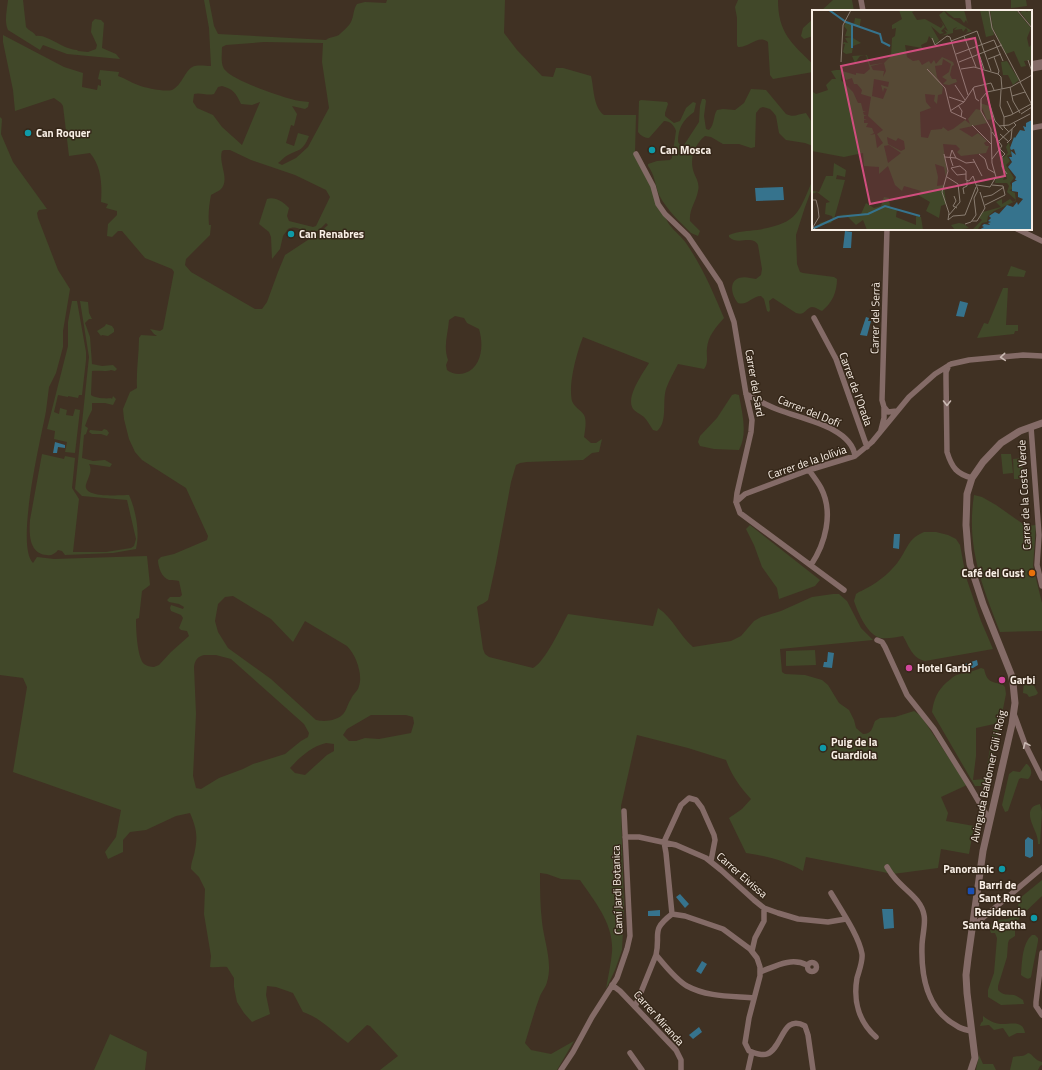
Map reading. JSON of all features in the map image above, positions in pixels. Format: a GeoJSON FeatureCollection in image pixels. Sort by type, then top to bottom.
{"type":"FeatureCollection","features":[{"type":"Feature","properties":{"kind":"street"},"geometry":{"type":"LineString","coordinates":[[861,0],[863,10]]}},
{"type":"Feature","properties":{"kind":"street"},"geometry":{"type":"LineString","coordinates":[[968,0],[969,10]]}},
{"type":"Feature","properties":{"kind":"street"},"geometry":{"type":"LineString","coordinates":[[1032,64],[1042,62]]}},
{"type":"Feature","properties":{"kind":"street"},"geometry":{"type":"LineString","coordinates":[[1032,69],[1042,67]]}},
{"type":"Feature","properties":{"kind":"street"},"geometry":{"type":"LineString","coordinates":[[1032,128],[1042,127]]}},
{"type":"Feature","properties":{"kind":"street","name":"Carrer del Sard"},"geometry":{"type":"LineString","coordinates":[[636,154],[653,186],[658,204],[665,214],[688,236],[720,283],[734,322],[746,394],[752,420],[751,432],[736,502]]}},
{"type":"Feature","properties":{"kind":"street","name":"Carrer del Serrà"},"geometry":{"type":"LineString","coordinates":[[880,432],[884,418],[882,389],[887,230]]}},
{"type":"Feature","properties":{"kind":"street"},"geometry":{"type":"LineString","coordinates":[[1019,230],[1042,241]]}},
{"type":"Feature","properties":{"kind":"street","name":"Carrer de l'Orada"},"geometry":{"type":"LineString","coordinates":[[814,318],[836,359],[867,447]]}},
{"type":"Feature","properties":{"kind":"street","name":"Carrer de la Jolívia"},"geometry":{"type":"LineString","coordinates":[[736,502],[745,494],[809,470],[855,456],[867,447],[909,397],[935,374],[949,365],[969,360],[1023,355],[1042,356]]}},
{"type":"Feature","properties":{"kind":"street"},"geometry":{"type":"LineString","coordinates":[[949,365],[946,372],[947,452],[949,459],[958,473],[972,478]]}},
{"type":"Feature","properties":{"kind":"street"},"geometry":{"type":"LineString","coordinates":[[935,374],[942,373],[946,379]]}},
{"type":"Feature","properties":{"kind":"street","name":"Carrer del Dofí"},"geometry":{"type":"LineString","coordinates":[[746,394],[779,410],[827,427],[844,436],[851,443],[855,456]]}},
{"type":"Feature","properties":{"kind":"street"},"geometry":{"type":"LineString","coordinates":[[884,407],[888,412],[897,411]]}},
{"type":"Feature","properties":{"kind":"street","name":"Avinguda Baldomer Gili i Roig"},"geometry":{"type":"LineString","coordinates":[[971,1070],[975,1058],[966,975],[983,851],[989,819],[1012,724],[1014,712],[1014,693],[1011,674],[973,575],[968,550],[966,509],[967,494],[972,478],[983,462],[1001,443],[1020,431],[1042,423]]}},
{"type":"Feature","properties":{"kind":"street","name":"Carrer de la Costa Verde"},"geometry":{"type":"LineString","coordinates":[[1031,427],[1040,535],[1037,565],[1042,586]]}},
{"type":"Feature","properties":{"kind":"street"},"geometry":{"type":"LineString","coordinates":[[809,470],[822,489],[827,504],[828,519],[820,549],[811,565]]}},
{"type":"Feature","properties":{"kind":"street"},"geometry":{"type":"LineString","coordinates":[[736,502],[740,513],[844,590]]}},
{"type":"Feature","properties":{"kind":"street"},"geometry":{"type":"LineString","coordinates":[[877,640],[882,642],[886,647],[907,695],[936,732],[989,819]]}},
{"type":"Feature","properties":{"kind":"street"},"geometry":{"type":"LineString","coordinates":[[1014,712],[1026,744],[1042,778]]}},
{"type":"Feature","properties":{"kind":"street"},"geometry":{"type":"LineString","coordinates":[[672,914],[664,842],[681,804],[689,798],[696,800],[709,820],[715,840],[711,861]]}},
{"type":"Feature","properties":{"kind":"street","name":"Camí Jardi Botanica"},"geometry":{"type":"LineString","coordinates":[[561,1070],[617,978],[627,949],[630,936],[624,811]]}},
{"type":"Feature","properties":{"kind":"street","name":"Carrer Eivissa"},"geometry":{"type":"LineString","coordinates":[[625,837],[639,837],[676,845],[706,858],[764,908],[798,919],[828,922],[846,919]]}},
{"type":"Feature","properties":{"kind":"street"},"geometry":{"type":"LineString","coordinates":[[887,867],[893,877],[915,897],[925,916],[922,935],[922,958],[923,977],[929,997],[936,1008],[957,1027],[972,1031]]}},
{"type":"Feature","properties":{"kind":"street"},"geometry":{"type":"LineString","coordinates":[[972,927],[1042,868]]}},
{"type":"Feature","properties":{"kind":"street"},"geometry":{"type":"LineString","coordinates":[[831,893],[859,945],[862,956],[856,984],[856,1001],[861,1019],[870,1032],[876,1037]]}},
{"type":"Feature","properties":{"kind":"street"},"geometry":{"type":"LineString","coordinates":[[752,951],[755,938],[764,921],[764,908]]}},
{"type":"Feature","properties":{"kind":"street"},"geometry":{"type":"LineString","coordinates":[[635,1007],[656,955],[658,946],[656,935],[658,928],[665,920],[672,914],[685,916],[723,929],[752,951],[757,958],[760,967],[745,1043],[749,1051],[766,1054],[770,1053],[787,1026],[794,1022],[800,1023],[805,1026],[808,1035],[813,1070]]}},
{"type":"Feature","properties":{"kind":"street"},"geometry":{"type":"LineString","coordinates":[[1042,952],[1036,999],[1036,1006],[1042,1015]]}},
{"type":"Feature","properties":{"kind":"street"},"geometry":{"type":"LineString","coordinates":[[656,955],[686,986],[709,995],[754,998]]}},
{"type":"Feature","properties":{"kind":"street"},"geometry":{"type":"LineString","coordinates":[[760,972],[791,961],[800,962],[808,966]]}},
{"type":"Feature","properties":{"kind":"street","name":"Carrer Miranda"},"geometry":{"type":"LineString","coordinates":[[612,985],[620,991],[676,1050],[681,1060],[681,1070]]}},
{"type":"Feature","properties":{"kind":"street"},"geometry":{"type":"LineString","coordinates":[[748,1070],[752,1052]]}},
{"type":"Feature","properties":{"kind":"street"},"geometry":{"type":"LineString","coordinates":[[630,1053],[642,1070]]}},
{"type":"Feature","properties":{"kind":"green space"},"geometry":{"type":"Polygon","coordinates":[[[8,0],[23,0],[26,27],[36,36],[45,37],[67,48],[78,51],[88,52],[96,49],[97,45],[91,32],[92,22],[95,19],[101,20],[104,23],[102,48],[116,54],[120,59],[67,54],[43,45],[40,50],[8,30],[6,20],[8,0]]]}},
{"type":"Feature","properties":{"kind":"green space"},"geometry":{"type":"Polygon","coordinates":[[[204,0],[209,0],[214,26],[218,34],[326,40],[338,35],[344,30],[353,18],[357,4],[365,2],[386,3],[387,0],[505,0],[504,33],[517,50],[542,76],[553,77],[556,68],[563,68],[591,76],[594,97],[600,112],[604,115],[636,115],[635,153],[668,222],[686,243],[697,261],[724,318],[715,328],[709,340],[707,348],[707,362],[704,369],[678,364],[666,389],[664,417],[657,431],[653,430],[647,420],[634,410],[631,402],[636,384],[649,363],[583,337],[572,377],[571,394],[574,405],[583,413],[585,417],[586,426],[584,437],[591,443],[596,443],[602,439],[599,452],[592,453],[583,460],[527,462],[516,465],[511,482],[488,600],[477,607],[485,654],[489,657],[533,668],[548,652],[568,614],[653,626],[658,608],[668,617],[693,647],[731,641],[741,636],[754,621],[761,617],[781,611],[812,597],[839,594],[847,601],[861,628],[873,640],[780,649],[782,672],[785,674],[805,675],[822,680],[828,685],[839,703],[849,710],[856,728],[863,734],[870,732],[875,721],[880,718],[895,717],[914,711],[921,716],[967,785],[941,797],[948,813],[946,821],[974,826],[969,854],[941,849],[938,868],[893,874],[888,864],[884,866],[888,873],[806,857],[803,871],[775,859],[746,853],[729,818],[742,809],[751,799],[737,781],[726,760],[688,748],[637,735],[621,806],[624,911],[622,950],[606,989],[612,957],[612,942],[607,923],[597,905],[580,880],[561,879],[540,873],[541,916],[548,952],[549,975],[538,1002],[525,1043],[531,1050],[551,1054],[574,1041],[557,1070],[380,1070],[398,1056],[370,1026],[367,1025],[348,1043],[316,1018],[303,1012],[293,993],[276,987],[267,986],[266,995],[270,1014],[252,1022],[244,1013],[237,1002],[234,978],[227,967],[210,967],[211,956],[204,914],[205,889],[199,877],[191,869],[191,864],[195,853],[196,835],[190,813],[176,816],[146,830],[130,832],[123,840],[123,852],[108,859],[105,852],[116,837],[121,810],[13,772],[27,687],[23,678],[0,675],[0,117],[2,119],[1,134],[13,162],[47,209],[39,210],[37,213],[38,218],[58,270],[70,289],[63,331],[63,347],[56,373],[49,387],[31,490],[27,535],[28,552],[33,563],[37,557],[54,559],[147,556],[150,585],[142,591],[139,618],[136,619],[136,629],[138,649],[142,660],[144,664],[154,667],[159,665],[189,636],[187,631],[179,628],[183,618],[181,615],[171,611],[170,608],[171,605],[183,609],[184,607],[167,600],[170,597],[180,597],[182,595],[179,581],[169,580],[162,575],[158,560],[161,557],[174,554],[207,540],[208,536],[186,488],[142,460],[135,452],[129,439],[124,419],[123,409],[130,392],[137,388],[139,338],[141,335],[157,336],[150,329],[160,331],[163,329],[174,272],[172,269],[145,258],[122,231],[118,231],[112,237],[107,236],[108,224],[117,215],[117,211],[106,208],[108,204],[101,202],[99,170],[90,153],[69,156],[63,106],[61,103],[54,98],[15,111],[13,90],[3,42],[3,35],[64,67],[83,73],[82,87],[97,90],[98,85],[101,86],[101,80],[98,79],[100,70],[119,72],[118,76],[141,86],[172,90],[176,88],[192,67],[211,66],[209,28],[204,0]],[[264,42],[226,45],[222,47],[223,66],[230,75],[277,95],[293,100],[309,102],[308,107],[305,109],[292,106],[297,114],[294,126],[291,125],[286,143],[294,146],[298,133],[309,136],[307,141],[301,149],[287,156],[278,163],[282,165],[296,158],[308,147],[329,108],[322,62],[323,43],[264,42]],[[222,86],[218,87],[214,94],[194,94],[193,102],[197,108],[213,115],[222,127],[242,145],[260,102],[252,105],[241,104],[234,92],[222,86]],[[230,150],[222,151],[221,156],[224,182],[220,190],[211,195],[209,206],[209,225],[211,225],[210,235],[186,259],[185,265],[191,272],[255,309],[262,309],[267,302],[285,255],[328,225],[326,223],[319,230],[306,237],[299,228],[293,227],[288,229],[283,236],[280,249],[272,259],[271,237],[269,232],[259,224],[267,199],[276,199],[289,208],[287,216],[289,221],[313,227],[316,226],[330,197],[326,190],[295,175],[251,160],[230,150]],[[455,316],[449,320],[446,345],[448,360],[446,365],[447,370],[456,374],[465,373],[475,366],[480,355],[481,335],[479,329],[467,323],[464,318],[455,316]],[[233,596],[225,597],[218,604],[215,621],[218,632],[228,648],[271,679],[316,720],[331,720],[338,718],[344,713],[358,688],[360,681],[358,665],[347,646],[305,621],[293,642],[271,619],[233,596]],[[204,655],[196,661],[194,667],[196,714],[193,776],[196,788],[201,789],[219,778],[253,764],[285,754],[308,737],[309,733],[304,724],[231,659],[216,655],[204,655]],[[371,715],[347,729],[343,735],[349,741],[356,741],[365,738],[379,739],[411,733],[414,723],[413,717],[406,715],[371,715]],[[326,743],[316,747],[302,756],[290,768],[295,773],[305,775],[327,755],[334,751],[334,744],[326,743]]]}},
{"type":"Feature","properties":{"kind":"green space"},"geometry":{"type":"Polygon","coordinates":[[[738,0],[778,0],[780,21],[783,29],[792,43],[812,63],[812,72],[773,79],[770,75],[768,42],[764,40],[757,40],[746,46],[738,47],[735,7],[738,0]]]}},
{"type":"Feature","properties":{"kind":"green space"},"geometry":{"type":"Polygon","coordinates":[[[833,0],[852,0],[854,10],[822,10],[833,0]]]}},
{"type":"Feature","properties":{"kind":"green space"},"geometry":{"type":"Polygon","coordinates":[[[1011,0],[1026,0],[1027,6],[1011,8],[1011,0]]]}},
{"type":"Feature","properties":{"kind":"green space"},"geometry":{"type":"Polygon","coordinates":[[[812,20],[812,36],[804,39],[801,36],[803,28],[812,20]]]}},
{"type":"Feature","properties":{"kind":"green space"},"geometry":{"type":"Polygon","coordinates":[[[751,89],[766,90],[786,114],[794,116],[806,113],[812,122],[812,146],[786,140],[779,133],[776,116],[770,109],[763,107],[756,113],[755,147],[751,148],[739,144],[723,144],[711,137],[705,136],[695,148],[692,158],[694,173],[698,181],[698,188],[690,221],[700,231],[698,236],[691,233],[666,206],[659,195],[654,176],[648,166],[648,164],[657,161],[670,160],[672,158],[676,131],[673,125],[664,121],[649,138],[642,136],[638,132],[639,101],[667,102],[668,104],[665,116],[674,123],[680,121],[686,108],[693,102],[696,103],[694,112],[684,121],[680,128],[678,142],[681,146],[684,145],[699,122],[702,99],[705,99],[706,101],[704,116],[706,129],[709,130],[717,110],[735,110],[744,103],[751,89]]]}},
{"type":"Feature","properties":{"kind":"green space"},"geometry":{"type":"Polygon","coordinates":[[[812,181],[812,189],[796,235],[797,264],[800,272],[834,277],[837,279],[835,293],[831,301],[822,311],[812,307],[804,313],[799,314],[773,298],[769,301],[769,312],[767,311],[764,299],[761,296],[741,304],[738,303],[734,297],[732,289],[733,283],[741,277],[756,279],[761,275],[762,269],[758,245],[752,240],[736,240],[729,237],[729,235],[781,224],[795,215],[804,201],[812,181]]]}},
{"type":"Feature","properties":{"kind":"green space"},"geometry":{"type":"Polygon","coordinates":[[[1011,266],[1026,271],[1024,277],[1007,276],[1011,266]]]}},
{"type":"Feature","properties":{"kind":"green space"},"geometry":{"type":"Polygon","coordinates":[[[1003,288],[1008,288],[1006,325],[1018,325],[1018,331],[1015,331],[1014,334],[977,338],[984,323],[988,324],[1003,288]]]}},
{"type":"Feature","properties":{"kind":"green space"},"geometry":{"type":"Polygon","coordinates":[[[72,301],[77,301],[86,352],[82,395],[79,395],[78,398],[58,395],[54,412],[59,414],[60,408],[67,410],[66,415],[73,416],[75,409],[80,410],[75,453],[65,452],[67,442],[54,439],[55,431],[47,429],[68,346],[68,322],[72,301]]]}},
{"type":"Feature","properties":{"kind":"green space"},"geometry":{"type":"Polygon","coordinates":[[[80,301],[88,302],[89,313],[92,319],[89,319],[85,323],[90,337],[92,364],[102,366],[113,365],[117,369],[115,371],[92,371],[91,395],[98,398],[112,399],[113,396],[116,399],[113,405],[105,403],[92,403],[92,410],[85,426],[88,428],[86,434],[84,435],[82,458],[93,461],[105,460],[112,464],[110,467],[89,464],[90,472],[86,488],[88,491],[99,495],[129,495],[134,508],[138,536],[136,549],[113,553],[65,555],[62,551],[58,550],[56,553],[48,555],[41,554],[33,547],[30,537],[30,520],[42,454],[64,459],[65,456],[75,458],[72,488],[79,499],[73,552],[106,552],[131,548],[134,546],[136,539],[127,500],[82,496],[75,489],[89,357],[80,301]]]}},
{"type":"Feature","properties":{"kind":"green space"},"geometry":{"type":"Polygon","coordinates":[[[106,324],[112,326],[114,332],[108,336],[101,336],[97,331],[106,324]]]}},
{"type":"Feature","properties":{"kind":"green space"},"geometry":{"type":"Polygon","coordinates":[[[732,395],[739,395],[744,423],[742,443],[739,450],[714,449],[700,446],[698,442],[700,436],[717,418],[732,395]]]}},
{"type":"Feature","properties":{"kind":"green space"},"geometry":{"type":"Polygon","coordinates":[[[104,429],[109,433],[107,436],[92,434],[89,432],[90,430],[102,431],[104,429]]]}},
{"type":"Feature","properties":{"kind":"green space"},"geometry":{"type":"Polygon","coordinates":[[[1001,454],[1011,454],[1013,473],[1003,474],[1001,454]]]}},
{"type":"Feature","properties":{"kind":"green space"},"geometry":{"type":"Polygon","coordinates":[[[1022,458],[1023,479],[1014,479],[1013,459],[1022,458]]]}},
{"type":"Feature","properties":{"kind":"green space"},"geometry":{"type":"Polygon","coordinates":[[[974,495],[982,497],[996,505],[1026,526],[1036,525],[1033,566],[1042,603],[1042,631],[1000,632],[987,598],[977,565],[972,532],[974,495]]]}},
{"type":"Feature","properties":{"kind":"green space"},"geometry":{"type":"Polygon","coordinates":[[[750,525],[820,580],[815,586],[779,599],[777,588],[762,567],[746,529],[750,525]]]}},
{"type":"Feature","properties":{"kind":"green space"},"geometry":{"type":"Polygon","coordinates":[[[924,532],[936,532],[948,535],[956,539],[960,545],[966,577],[981,621],[993,649],[925,661],[914,654],[903,636],[881,638],[872,633],[864,623],[854,601],[856,594],[872,585],[894,567],[903,555],[909,543],[919,534],[924,532]]]}},
{"type":"Feature","properties":{"kind":"green space"},"geometry":{"type":"Polygon","coordinates":[[[815,650],[816,665],[786,666],[786,651],[815,650]]]}},
{"type":"Feature","properties":{"kind":"green space"},"geometry":{"type":"Polygon","coordinates":[[[978,669],[984,669],[986,676],[990,680],[1002,684],[1005,687],[1006,694],[988,783],[985,786],[975,786],[932,712],[936,696],[947,682],[953,677],[978,669]],[[994,724],[976,728],[976,756],[973,780],[985,779],[994,724]]]}},
{"type":"Feature","properties":{"kind":"green space"},"geometry":{"type":"Polygon","coordinates":[[[1024,681],[1033,684],[1038,693],[1036,695],[1029,697],[1027,694],[1023,693],[1024,681]]]}},
{"type":"Feature","properties":{"kind":"green space"},"geometry":{"type":"Polygon","coordinates":[[[1026,764],[1031,769],[1031,776],[1028,779],[1019,779],[1008,811],[1005,812],[1002,805],[1009,774],[1013,771],[1020,772],[1026,764]]]}},
{"type":"Feature","properties":{"kind":"green space"},"geometry":{"type":"Polygon","coordinates":[[[1040,804],[1042,812],[1040,844],[1038,844],[1030,812],[1032,808],[1040,804]]]}},
{"type":"Feature","properties":{"kind":"green space"},"geometry":{"type":"Polygon","coordinates":[[[1042,880],[1042,896],[1020,917],[1015,926],[1015,936],[1009,940],[1007,957],[998,986],[998,990],[1000,992],[1016,996],[1023,1000],[1024,1004],[1001,1005],[988,997],[988,990],[994,973],[997,938],[995,933],[991,933],[989,927],[996,920],[1008,919],[1012,916],[1017,910],[1020,898],[1042,880]]]}},
{"type":"Feature","properties":{"kind":"green space"},"geometry":{"type":"Polygon","coordinates":[[[1032,935],[1035,935],[1038,938],[1038,941],[1031,977],[1027,979],[1021,975],[1022,959],[1026,943],[1032,935]]]}},
{"type":"Feature","properties":{"kind":"green space"},"geometry":{"type":"Polygon","coordinates":[[[983,1016],[996,1023],[1019,1024],[1024,1029],[1025,1033],[1017,1033],[1009,1037],[1003,1028],[994,1030],[989,1025],[980,1026],[983,1021],[983,1016]]]}},
{"type":"Feature","properties":{"kind":"green space"},"geometry":{"type":"Polygon","coordinates":[[[110,1034],[147,1052],[145,1070],[94,1070],[110,1034]]]}},
{"type":"Feature","properties":{"kind":"green space"},"geometry":{"type":"Polygon","coordinates":[[[1028,1053],[1042,1062],[1042,1065],[1038,1070],[1010,1070],[1013,1057],[1028,1053]]]}},
{"type":"Feature","properties":{"kind":"green space"},"geometry":{"type":"Polygon","coordinates":[[[979,1055],[983,1064],[993,1064],[996,1070],[976,1070],[979,1055]]]}},
{"type":"Feature","properties":{"kind":"water"},"geometry":{"type":"Polygon","coordinates":[[[783,187],[784,200],[756,201],[755,188],[783,187]]]}},
{"type":"Feature","properties":{"kind":"water"},"geometry":{"type":"Polygon","coordinates":[[[845,231],[852,232],[851,248],[843,248],[845,231]]]}},
{"type":"Feature","properties":{"kind":"water"},"geometry":{"type":"Polygon","coordinates":[[[960,301],[968,303],[964,317],[956,316],[960,301]]]}},
{"type":"Feature","properties":{"kind":"water"},"geometry":{"type":"Polygon","coordinates":[[[866,317],[869,318],[868,321],[871,321],[867,336],[860,335],[866,317]]]}},
{"type":"Feature","properties":{"kind":"water"},"geometry":{"type":"Polygon","coordinates":[[[55,442],[65,445],[65,448],[58,447],[57,453],[53,453],[55,442]]]}},
{"type":"Feature","properties":{"kind":"water"},"geometry":{"type":"Polygon","coordinates":[[[894,534],[900,534],[899,549],[893,548],[894,534]]]}},
{"type":"Feature","properties":{"kind":"water"},"geometry":{"type":"Polygon","coordinates":[[[828,652],[834,653],[832,668],[823,667],[824,662],[827,662],[828,652]]]}},
{"type":"Feature","properties":{"kind":"water"},"geometry":{"type":"Polygon","coordinates":[[[977,660],[978,665],[973,668],[967,668],[965,664],[977,660]]]}},
{"type":"Feature","properties":{"kind":"water"},"geometry":{"type":"Polygon","coordinates":[[[1028,837],[1033,840],[1033,856],[1030,858],[1025,856],[1025,840],[1028,837]]]}},
{"type":"Feature","properties":{"kind":"water"},"geometry":{"type":"Polygon","coordinates":[[[680,894],[689,904],[685,908],[676,897],[680,894]]]}},
{"type":"Feature","properties":{"kind":"water"},"geometry":{"type":"Polygon","coordinates":[[[882,909],[893,909],[894,928],[884,929],[882,909]]]}},
{"type":"Feature","properties":{"kind":"water"},"geometry":{"type":"Polygon","coordinates":[[[660,910],[660,916],[648,916],[648,911],[660,910]]]}},
{"type":"Feature","properties":{"kind":"water"},"geometry":{"type":"Polygon","coordinates":[[[702,961],[707,964],[701,974],[696,971],[702,961]]]}},
{"type":"Feature","properties":{"kind":"water"},"geometry":{"type":"Polygon","coordinates":[[[699,1027],[702,1032],[693,1039],[689,1035],[699,1027]]]}},
{"type":"Feature","properties":{"kind":"place","name":"Can Roquer"},"geometry":{"type":"Point","coordinates":[28,133]}},
{"type":"Feature","properties":{"kind":"place","name":"Can Mosca"},"geometry":{"type":"Point","coordinates":[652,150]}},
{"type":"Feature","properties":{"kind":"place","name":"Can Renabres"},"geometry":{"type":"Point","coordinates":[291,234]}},
{"type":"Feature","properties":{"kind":"place","name":"Café del Gust"},"geometry":{"type":"Point","coordinates":[1032,573]}},
{"type":"Feature","properties":{"kind":"place","name":"Hotel Garbí"},"geometry":{"type":"Point","coordinates":[909,668]}},
{"type":"Feature","properties":{"kind":"place","name":"Garbi"},"geometry":{"type":"Point","coordinates":[1002,680]}},
{"type":"Feature","properties":{"kind":"place","name":"Puig de la Guardiola"},"geometry":{"type":"Point","coordinates":[823,748]}},
{"type":"Feature","properties":{"kind":"place","name":"Panoramic"},"geometry":{"type":"Point","coordinates":[1002,869]}},
{"type":"Feature","properties":{"kind":"place","name":"Barri de Sant Roc"},"geometry":{"type":"Point","coordinates":[971,891]}},
{"type":"Feature","properties":{"kind":"place","name":"Residencia Santa Agatha"},"geometry":{"type":"Point","coordinates":[1034,918]}}]}
